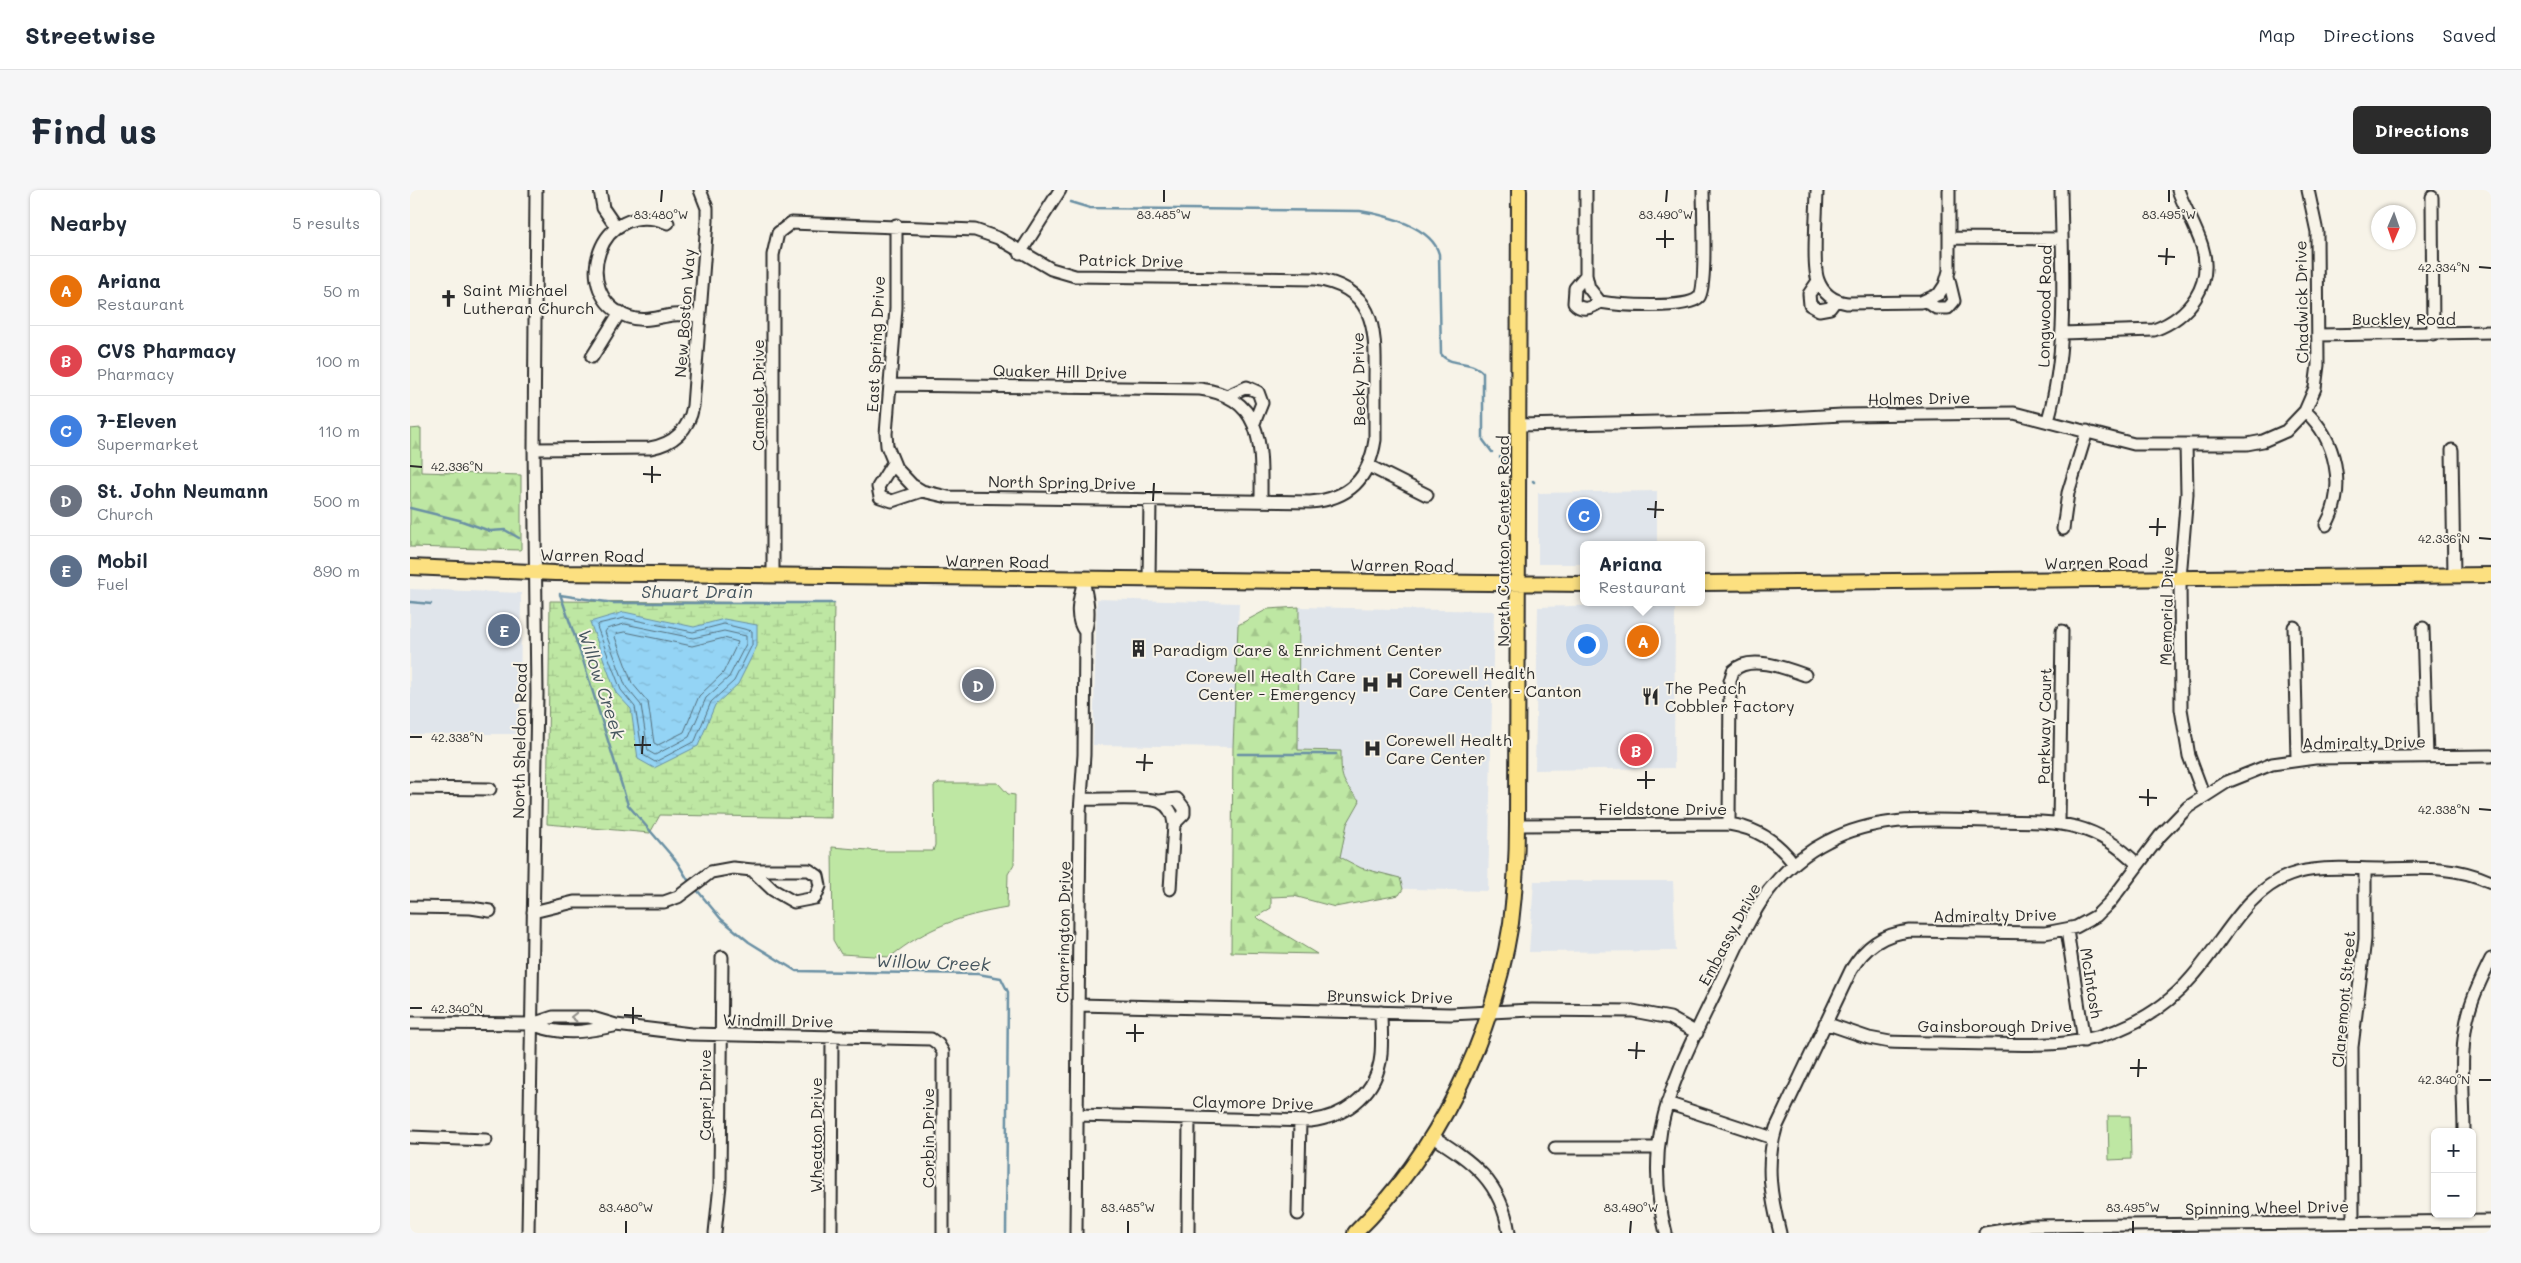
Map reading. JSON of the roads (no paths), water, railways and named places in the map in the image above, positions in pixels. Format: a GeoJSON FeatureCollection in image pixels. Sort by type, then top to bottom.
{"type":"FeatureCollection","features":[{"type":"Feature","properties":{"kind":"main road","name":"North Canton Center Road"},"geometry":{"type":"LineString","coordinates":[[1355,1233],[1396,1187],[1432,1136],[1459,1087],[1490,1011],[1502,967],[1510,924],[1516,880],[1520,584],[1519,190]]}},
{"type":"Feature","properties":{"kind":"main road","name":"Warren Road"},"geometry":{"type":"LineString","coordinates":[[410,567],[536,572],[774,576],[1580,584]]}},
{"type":"Feature","properties":{"kind":"main road","name":"Warren Road"},"geometry":{"type":"LineString","coordinates":[[1705,583],[2491,575]]}},
{"type":"Feature","properties":{"kind":"street","name":"North Sheldon Road"},"geometry":{"type":"LineString","coordinates":[[528,1233],[537,694],[534,449],[536,190]]}},
{"type":"Feature","properties":{"kind":"street"},"geometry":{"type":"LineString","coordinates":[[600,190],[603,208],[616,228]]}},
{"type":"Feature","properties":{"kind":"street"},"geometry":{"type":"LineString","coordinates":[[1020,253],[1060,190]]}},
{"type":"Feature","properties":{"kind":"street"},"geometry":{"type":"LineString","coordinates":[[1586,190],[1586,276],[1589,288],[1600,302]]}},
{"type":"Feature","properties":{"kind":"street"},"geometry":{"type":"LineString","coordinates":[[1586,276],[1573,293],[1574,303],[1584,309],[1600,302],[1617,304],[1683,304],[1694,301],[1699,297],[1703,280],[1703,190]]}},
{"type":"Feature","properties":{"kind":"street"},"geometry":{"type":"LineString","coordinates":[[1817,190],[1818,280],[1823,290],[1836,300],[1847,303],[1926,301],[1939,294],[1948,276]]}},
{"type":"Feature","properties":{"kind":"street"},"geometry":{"type":"LineString","coordinates":[[1926,301],[1936,308],[1948,308],[1954,301],[1948,276],[1948,190]]}},
{"type":"Feature","properties":{"kind":"street","name":"Longwood Road"},"geometry":{"type":"LineString","coordinates":[[2048,420],[2060,374],[2062,332],[2062,190]]}},
{"type":"Feature","properties":{"kind":"street"},"geometry":{"type":"LineString","coordinates":[[2062,332],[2154,330],[2167,325],[2188,310],[2200,291],[2205,262],[2198,235],[2178,190]]}},
{"type":"Feature","properties":{"kind":"street","name":"Chadwick Drive"},"geometry":{"type":"LineString","coordinates":[[2305,412],[2317,380],[2318,335],[2316,232],[2308,190]]}},
{"type":"Feature","properties":{"kind":"street","name":"New Boston Way"},"geometry":{"type":"LineString","coordinates":[[534,449],[650,448],[666,444],[681,433],[689,421],[694,406],[707,221],[707,208],[701,192]]}},
{"type":"Feature","properties":{"kind":"street"},"geometry":{"type":"LineString","coordinates":[[2432,197],[2433,334]]}},
{"type":"Feature","properties":{"kind":"street"},"geometry":{"type":"LineString","coordinates":[[668,223],[645,217],[634,219],[616,228],[600,250],[596,271],[602,291],[620,312],[638,320],[673,315],[700,316]]}},
{"type":"Feature","properties":{"kind":"street","name":"Patrick Drive"},"geometry":{"type":"LineString","coordinates":[[792,223],[896,225],[975,230],[998,238],[1020,253],[1051,269],[1075,276],[1315,279],[1345,287],[1356,296]]}},
{"type":"Feature","properties":{"kind":"street","name":"Camelot Drive"},"geometry":{"type":"LineString","coordinates":[[774,576],[774,245],[781,229],[792,223]]}},
{"type":"Feature","properties":{"kind":"street","name":"East Spring Drive"},"geometry":{"type":"LineString","coordinates":[[896,225],[896,308],[886,434],[893,463],[904,478]]}},
{"type":"Feature","properties":{"kind":"street"},"geometry":{"type":"LineString","coordinates":[[1949,238],[2062,239]]}},
{"type":"Feature","properties":{"kind":"street"},"geometry":{"type":"LineString","coordinates":[[1818,280],[1809,294],[1810,304],[1819,310],[1830,308],[1836,300]]}},
{"type":"Feature","properties":{"kind":"street","name":"Becky Drive"},"geometry":{"type":"LineString","coordinates":[[1356,296],[1369,314],[1376,339],[1375,440],[1369,466]]}},
{"type":"Feature","properties":{"kind":"street"},"geometry":{"type":"LineString","coordinates":[[592,357],[620,312]]}},
{"type":"Feature","properties":{"kind":"street","name":"Buckley Road"},"geometry":{"type":"LineString","coordinates":[[2318,335],[2491,332]]}},
{"type":"Feature","properties":{"kind":"street","name":"Quaker Hill Drive"},"geometry":{"type":"LineString","coordinates":[[890,385],[1200,389],[1227,396],[1242,407],[1254,423],[1261,445],[1260,502]]}},
{"type":"Feature","properties":{"kind":"street"},"geometry":{"type":"LineString","coordinates":[[1227,396],[1247,387],[1258,392],[1262,404],[1254,423]]}},
{"type":"Feature","properties":{"kind":"street"},"geometry":{"type":"LineString","coordinates":[[2305,412],[2326,437],[2334,460],[2333,513],[2326,525]]}},
{"type":"Feature","properties":{"kind":"street","name":"Holmes Drive"},"geometry":{"type":"LineString","coordinates":[[1519,426],[1901,414],[2014,413],[2048,420],[2134,444],[2246,444],[2263,441],[2286,431],[2305,412]]}},
{"type":"Feature","properties":{"kind":"street"},"geometry":{"type":"LineString","coordinates":[[2063,529],[2068,493],[2087,432]]}},
{"type":"Feature","properties":{"kind":"street","name":"Memorial Drive"},"geometry":{"type":"LineString","coordinates":[[2186,444],[2187,494],[2180,578],[2182,725],[2189,756],[2204,796]]}},
{"type":"Feature","properties":{"kind":"street"},"geometry":{"type":"LineString","coordinates":[[2452,450],[2454,575]]}},
{"type":"Feature","properties":{"kind":"street"},"geometry":{"type":"LineString","coordinates":[[893,463],[878,486],[880,497],[892,501],[922,491]]}},
{"type":"Feature","properties":{"kind":"street"},"geometry":{"type":"LineString","coordinates":[[1369,466],[1427,495]]}},
{"type":"Feature","properties":{"kind":"street","name":"North Spring Drive"},"geometry":{"type":"LineString","coordinates":[[904,478],[922,491],[948,497],[1310,502],[1330,499],[1353,486],[1369,466]]}},
{"type":"Feature","properties":{"kind":"street"},"geometry":{"type":"LineString","coordinates":[[1149,580],[1150,500]]}},
{"type":"Feature","properties":{"kind":"street","name":"Charrington Drive"},"geometry":{"type":"LineString","coordinates":[[1076,1233],[1081,799],[1085,632],[1088,624],[1088,601],[1084,580]]}},
{"type":"Feature","properties":{"kind":"street"},"geometry":{"type":"LineString","coordinates":[[2294,627],[2297,759]]}},
{"type":"Feature","properties":{"kind":"street"},"geometry":{"type":"LineString","coordinates":[[2423,628],[2427,757]]}},
{"type":"Feature","properties":{"kind":"street","name":"Parkway Court"},"geometry":{"type":"LineString","coordinates":[[2059,823],[2062,630]]}},
{"type":"Feature","properties":{"kind":"street"},"geometry":{"type":"LineString","coordinates":[[1729,824],[1731,675],[1736,668],[1745,664],[1775,664],[1805,675]]}},
{"type":"Feature","properties":{"kind":"street","name":"Admiralty Drive"},"geometry":{"type":"LineString","coordinates":[[1780,1233],[1769,1177],[1773,1138],[1780,1118],[1858,958],[1872,944],[1888,936],[1910,931],[2045,933],[2067,930],[2086,922],[2102,910],[2172,823],[2204,796],[2252,771],[2297,759],[2491,756]]}},
{"type":"Feature","properties":{"kind":"street"},"geometry":{"type":"LineString","coordinates":[[410,788],[490,788]]}},
{"type":"Feature","properties":{"kind":"street"},"geometry":{"type":"LineString","coordinates":[[1081,799],[1159,801],[1170,811],[1174,824],[1170,889]]}},
{"type":"Feature","properties":{"kind":"street","name":"Embassy Drive"},"geometry":{"type":"LineString","coordinates":[[1666,1233],[1659,1197],[1658,1148],[1667,1103],[1676,1076],[1755,913],[1770,889],[1794,864],[1817,847],[1839,835],[1887,822],[1919,820],[2059,823],[2077,826],[2101,836],[2119,848],[2138,865]]}},
{"type":"Feature","properties":{"kind":"street","name":"Fieldstone Drive"},"geometry":{"type":"LineString","coordinates":[[1517,825],[1729,824],[1747,828],[1766,837],[1783,850],[1794,864]]}},
{"type":"Feature","properties":{"kind":"street"},"geometry":{"type":"LineString","coordinates":[[533,912],[574,902],[664,902],[678,896],[711,872],[726,869],[809,870],[818,876],[820,886],[815,898],[794,902],[773,890],[752,870]]}},
{"type":"Feature","properties":{"kind":"street","name":"Claremont Street"},"geometry":{"type":"LineString","coordinates":[[2353,1222],[2352,1047],[2365,939],[2365,869]]}},
{"type":"Feature","properties":{"kind":"street","name":"Gainsborough Drive"},"geometry":{"type":"LineString","coordinates":[[1825,1023],[1869,1038],[1890,1042],[2046,1045],[2084,1041],[2129,1026],[2171,998],[2193,976],[2252,901],[2273,883],[2289,875],[2307,871],[2454,869],[2491,882]]}},
{"type":"Feature","properties":{"kind":"street"},"geometry":{"type":"LineString","coordinates":[[410,908],[471,908],[490,911]]}},
{"type":"Feature","properties":{"kind":"street","name":"McIntosh"},"geometry":{"type":"LineString","coordinates":[[2067,930],[2084,1041]]}},
{"type":"Feature","properties":{"kind":"street","name":"Capri Drive"},"geometry":{"type":"LineString","coordinates":[[715,1233],[720,1185],[722,956]]}},
{"type":"Feature","properties":{"kind":"street"},"geometry":{"type":"LineString","coordinates":[[2464,1128],[2463,1052],[2466,1024],[2475,992],[2491,959]]}},
{"type":"Feature","properties":{"kind":"street","name":"Brunswick Drive"},"geometry":{"type":"LineString","coordinates":[[1078,1005],[1464,1014],[1490,1011],[1641,1011],[1670,1018],[1696,1033]]}},
{"type":"Feature","properties":{"kind":"street","name":"Claymore Drive"},"geometry":{"type":"LineString","coordinates":[[1077,1115],[1320,1120],[1338,1114],[1354,1104],[1366,1092],[1380,1063],[1381,1012]]}},
{"type":"Feature","properties":{"kind":"street","name":"Windmill Drive"},"geometry":{"type":"LineString","coordinates":[[410,1023],[532,1024],[552,1032],[590,1031],[616,1025],[665,1032],[721,1035],[924,1038],[938,1044]]}},
{"type":"Feature","properties":{"kind":"street","name":"Wheaton Drive"},"geometry":{"type":"LineString","coordinates":[[831,1233],[832,1036]]}},
{"type":"Feature","properties":{"kind":"street","name":"Corbin Drive"},"geometry":{"type":"LineString","coordinates":[[938,1044],[943,1052],[943,1233]]}},
{"type":"Feature","properties":{"kind":"street"},"geometry":{"type":"LineString","coordinates":[[1667,1103],[1773,1138]]}},
{"type":"Feature","properties":{"kind":"street"},"geometry":{"type":"LineString","coordinates":[[1188,1233],[1189,1118]]}},
{"type":"Feature","properties":{"kind":"street"},"geometry":{"type":"LineString","coordinates":[[1298,1214],[1300,1120]]}},
{"type":"Feature","properties":{"kind":"street"},"geometry":{"type":"LineString","coordinates":[[1432,1136],[1467,1159],[1486,1177],[1501,1201],[1509,1233]]}},
{"type":"Feature","properties":{"kind":"street"},"geometry":{"type":"LineString","coordinates":[[410,1138],[486,1140]]}},
{"type":"Feature","properties":{"kind":"street"},"geometry":{"type":"LineString","coordinates":[[1556,1148],[1658,1148]]}},
{"type":"Feature","properties":{"kind":"street"},"geometry":{"type":"LineString","coordinates":[[2465,1218],[2465,1233]]}},
{"type":"Feature","properties":{"kind":"street","name":"Spinning Wheel Drive"},"geometry":{"type":"LineString","coordinates":[[1985,1233],[2030,1226],[2096,1229],[2465,1218],[2491,1221]]}},
{"type":"Feature","properties":{"kind":"water"},"geometry":{"type":"Polygon","coordinates":[[[624,612],[694,627],[724,619],[757,625],[757,646],[738,684],[715,705],[698,746],[654,768],[638,759],[631,709],[616,693],[590,622],[624,612]]]}},
{"type":"Feature","properties":{"kind":"waterway"},"geometry":{"type":"LineString","coordinates":[[1070,202],[1090,208],[1360,211],[1395,219],[1418,230],[1435,245],[1439,254],[1441,354],[1450,360],[1473,366],[1483,373],[1483,440],[1492,452]]}},
{"type":"Feature","properties":{"kind":"waterway"},"geometry":{"type":"LineString","coordinates":[[1500,457],[1505,461]]}},
{"type":"Feature","properties":{"kind":"waterway","name":"Willow Creek"},"geometry":{"type":"LineString","coordinates":[[410,508],[459,520],[490,531],[505,530],[519,538]]}},
{"type":"Feature","properties":{"kind":"waterway","name":"Willow Creek"},"geometry":{"type":"LineString","coordinates":[[560,594],[582,657],[628,805],[677,862],[688,880]]}},
{"type":"Feature","properties":{"kind":"waterway","name":"Shuart Drain"},"geometry":{"type":"LineString","coordinates":[[560,595],[613,603],[834,603]]}},
{"type":"Feature","properties":{"kind":"waterway"},"geometry":{"type":"LineString","coordinates":[[410,602],[431,604]]}},
{"type":"Feature","properties":{"kind":"waterway","name":"Shuart Drain"},"geometry":{"type":"LineString","coordinates":[[1238,754],[1336,754]]}},
{"type":"Feature","properties":{"kind":"waterway","name":"Willow Creek"},"geometry":{"type":"LineString","coordinates":[[697,890],[721,919],[749,942],[796,971],[978,974],[1001,978],[1008,992],[1006,1233]]}},
{"type":"Feature","properties":{"kind":"place","name":"Saint Michael Lutheran Church"},"geometry":{"type":"Point","coordinates":[449,298]}},
{"type":"Feature","properties":{"kind":"place","name":"7-Eleven"},"geometry":{"type":"Point","coordinates":[1584,515]}},
{"type":"Feature","properties":{"kind":"place","name":"Mobil"},"geometry":{"type":"Point","coordinates":[504,630]}},
{"type":"Feature","properties":{"kind":"place","name":"Ariana"},"geometry":{"type":"Point","coordinates":[1643,641]}},
{"type":"Feature","properties":{"kind":"place","name":"Paradigm Care & Enrichment Center"},"geometry":{"type":"Point","coordinates":[1139,649]}},
{"type":"Feature","properties":{"kind":"place","name":"Corewell Health Care Center - Canton"},"geometry":{"type":"Point","coordinates":[1395,681]}},
{"type":"Feature","properties":{"kind":"place","name":"Corewell Health Care Center - Emergency"},"geometry":{"type":"Point","coordinates":[1370,684]}},
{"type":"Feature","properties":{"kind":"place","name":"St. John Neumann"},"geometry":{"type":"Point","coordinates":[978,685]}},
{"type":"Feature","properties":{"kind":"place","name":"The Peach Cobbler Factory"},"geometry":{"type":"Point","coordinates":[1651,696]}},
{"type":"Feature","properties":{"kind":"place","name":"Corewell Health Care Center"},"geometry":{"type":"Point","coordinates":[1372,748]}},
{"type":"Feature","properties":{"kind":"place","name":"CVS Pharmacy"},"geometry":{"type":"Point","coordinates":[1636,750]}}]}
